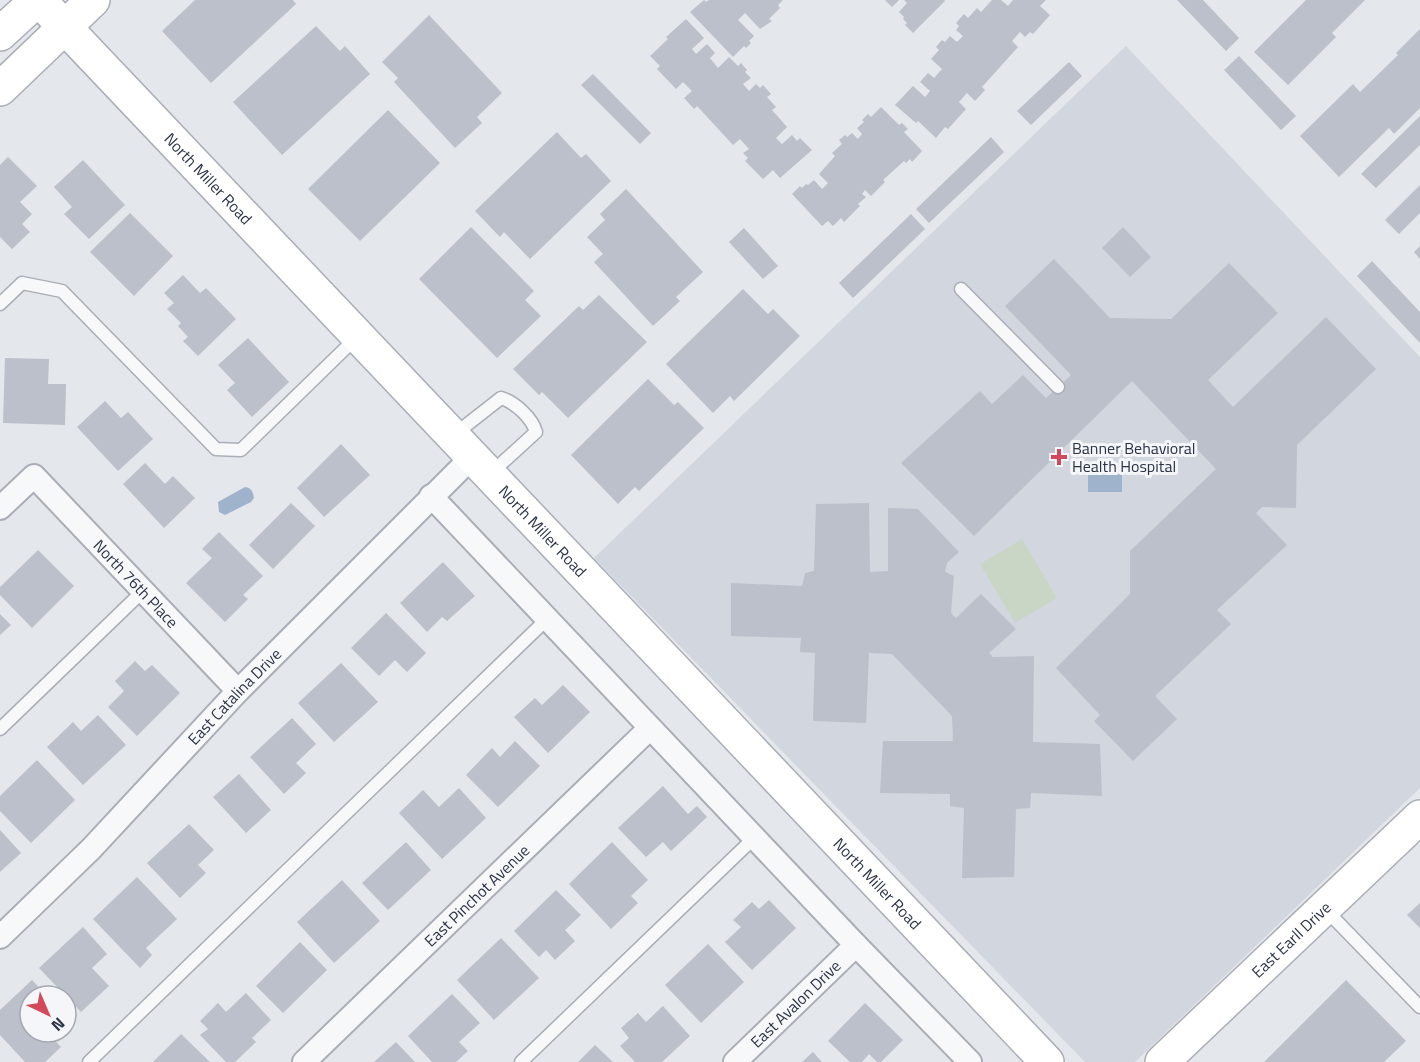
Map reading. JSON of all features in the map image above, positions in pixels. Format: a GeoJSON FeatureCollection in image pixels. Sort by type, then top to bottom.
{"type":"FeatureCollection","features":[{"type":"Feature","properties":{"kind":"street","name":"North Miller Road"},"geometry":{"type":"LineString","coordinates":[[38,0],[1047,1062]]}},
{"type":"Feature","properties":{"kind":"street"},"geometry":{"type":"LineString","coordinates":[[0,34],[38,0]]}},
{"type":"Feature","properties":{"kind":"street"},"geometry":{"type":"LineString","coordinates":[[0,89],[93,0]]}},
{"type":"Feature","properties":{"kind":"street","name":"East Catalina Drive"},"geometry":{"type":"LineString","coordinates":[[0,937],[91,849],[238,691],[471,457]]}},
{"type":"Feature","properties":{"kind":"street","name":"North 76th Place"},"geometry":{"type":"LineString","coordinates":[[0,508],[34,476],[238,691]]}},
{"type":"Feature","properties":{"kind":"street"},"geometry":{"type":"LineString","coordinates":[[431,496],[856,945],[960,1059]]}},
{"type":"Feature","properties":{"kind":"street","name":"East Pinchot Avenue"},"geometry":{"type":"LineString","coordinates":[[304,1062],[650,728]]}},
{"type":"Feature","properties":{"kind":"street","name":"East Earll Drive"},"geometry":{"type":"LineString","coordinates":[[1162,1062],[1420,817]]}},
{"type":"Feature","properties":{"kind":"street","name":"East Avalon Drive"},"geometry":{"type":"LineString","coordinates":[[735,1062],[856,945]]}},
{"type":"Feature","properties":{"kind":"lane"},"geometry":{"type":"LineString","coordinates":[[0,304],[22,283],[63,291],[216,449],[241,450],[357,337]]}},
{"type":"Feature","properties":{"kind":"lane"},"geometry":{"type":"LineString","coordinates":[[962,289],[1058,387]]}},
{"type":"Feature","properties":{"kind":"lane"},"geometry":{"type":"LineString","coordinates":[[501,398],[510,401],[533,424],[536,432],[471,457],[501,398]]}},
{"type":"Feature","properties":{"kind":"lane"},"geometry":{"type":"LineString","coordinates":[[0,729],[143,591]]}},
{"type":"Feature","properties":{"kind":"lane"},"geometry":{"type":"LineString","coordinates":[[89,1062],[548,619]]}},
{"type":"Feature","properties":{"kind":"lane"},"geometry":{"type":"LineString","coordinates":[[522,1062],[754,838]]}},
{"type":"Feature","properties":{"kind":"lane"},"geometry":{"type":"LineString","coordinates":[[1324,908],[1420,1007]]}},
{"type":"Feature","properties":{"kind":"shaded area","name":"Banner Behavioral Health Hospital"},"geometry":{"type":"Polygon","coordinates":[[[1126,46],[1420,357],[1420,788],[1135,1062],[1085,1062],[594,558],[1126,46]]]}},
{"type":"Feature","properties":{"kind":"green space"},"geometry":{"type":"Polygon","coordinates":[[[1022,539],[1057,598],[1015,623],[980,564],[1022,539]]]}},
{"type":"Feature","properties":{"kind":"water"},"geometry":{"type":"Polygon","coordinates":[[[1122,474],[1122,492],[1088,492],[1088,475],[1122,474]]]}},
{"type":"Feature","properties":{"kind":"water"},"geometry":{"type":"Polygon","coordinates":[[[245,487],[253,492],[254,498],[251,502],[225,515],[219,512],[218,502],[245,487]]]}},
{"type":"Feature","properties":{"kind":"building"},"geometry":{"type":"Polygon","coordinates":[[[195,0],[293,0],[296,4],[211,83],[162,31],[195,0]]]}},
{"type":"Feature","properties":{"kind":"building"},"geometry":{"type":"Polygon","coordinates":[[[704,0],[706,2],[709,0],[783,0],[778,5],[780,8],[769,19],[772,21],[760,29],[745,13],[738,20],[754,36],[746,48],[744,46],[733,57],[690,12],[704,0]]]}},
{"type":"Feature","properties":{"kind":"building"},"geometry":{"type":"Polygon","coordinates":[[[885,0],[899,0],[892,7],[885,0]]]}},
{"type":"Feature","properties":{"kind":"building"},"geometry":{"type":"Polygon","coordinates":[[[904,0],[945,1],[913,33],[905,25],[907,23],[899,12],[907,3],[904,0]]]}},
{"type":"Feature","properties":{"kind":"building"},"geometry":{"type":"Polygon","coordinates":[[[992,0],[1001,0],[1008,6],[1013,0],[1046,0],[1040,6],[1050,15],[1033,34],[1030,32],[1025,37],[1020,32],[1012,41],[1018,47],[982,87],[985,90],[975,101],[967,93],[959,102],[966,109],[948,129],[945,127],[936,138],[918,121],[916,123],[895,105],[913,86],[925,97],[930,91],[920,82],[928,73],[934,78],[942,69],[931,59],[939,50],[936,47],[950,36],[957,42],[963,36],[956,30],[959,26],[956,23],[964,14],[968,18],[977,8],[981,12],[992,0]]]}},
{"type":"Feature","properties":{"kind":"building"},"geometry":{"type":"Polygon","coordinates":[[[1177,0],[1203,0],[1239,38],[1226,51],[1177,0]]]}},
{"type":"Feature","properties":{"kind":"building"},"geometry":{"type":"Polygon","coordinates":[[[1306,0],[1365,0],[1332,33],[1336,37],[1288,85],[1254,52],[1306,0]]]}},
{"type":"Feature","properties":{"kind":"building"},"geometry":{"type":"Polygon","coordinates":[[[429,15],[502,93],[477,117],[482,123],[455,148],[394,82],[398,78],[382,62],[429,15]]]}},
{"type":"Feature","properties":{"kind":"building"},"geometry":{"type":"Polygon","coordinates":[[[686,19],[704,38],[692,49],[696,54],[707,44],[715,53],[710,58],[718,68],[729,57],[738,66],[741,63],[747,70],[745,72],[751,78],[743,84],[749,91],[756,84],[760,88],[763,85],[771,94],[767,97],[776,107],[772,110],[787,127],[776,138],[782,144],[792,135],[797,141],[800,138],[812,150],[780,178],[773,170],[763,179],[745,161],[748,158],[743,153],[749,149],[740,139],[733,145],[697,106],[694,109],[684,98],[692,91],[683,82],[676,89],[657,69],[660,66],[650,56],[686,19]]]}},
{"type":"Feature","properties":{"kind":"building"},"geometry":{"type":"Polygon","coordinates":[[[316,26],[340,51],[345,46],[370,74],[282,155],[233,102],[316,26]]]}},
{"type":"Feature","properties":{"kind":"building"},"geometry":{"type":"Polygon","coordinates":[[[1420,29],[1420,108],[1394,134],[1389,128],[1339,177],[1300,136],[1353,84],[1360,92],[1398,55],[1396,53],[1420,29]]]}},
{"type":"Feature","properties":{"kind":"building"},"geometry":{"type":"Polygon","coordinates":[[[1239,56],[1296,116],[1281,130],[1224,70],[1239,56]]]}},
{"type":"Feature","properties":{"kind":"building"},"geometry":{"type":"Polygon","coordinates":[[[1069,62],[1082,76],[1031,125],[1017,111],[1069,62]]]}},
{"type":"Feature","properties":{"kind":"building"},"geometry":{"type":"Polygon","coordinates":[[[593,74],[651,133],[640,144],[581,85],[593,74]]]}},
{"type":"Feature","properties":{"kind":"building"},"geometry":{"type":"Polygon","coordinates":[[[881,107],[899,125],[902,123],[908,129],[904,132],[922,151],[912,162],[910,159],[906,163],[904,161],[883,180],[885,182],[871,196],[865,190],[862,194],[866,197],[844,222],[841,218],[833,226],[828,221],[822,226],[792,194],[800,186],[802,188],[814,180],[822,189],[828,183],[819,174],[835,156],[832,153],[842,144],[839,140],[852,133],[858,139],[862,134],[857,128],[864,122],[862,120],[868,114],[871,117],[881,107]]]}},
{"type":"Feature","properties":{"kind":"building"},"geometry":{"type":"Polygon","coordinates":[[[388,110],[440,163],[360,241],[308,189],[388,110]]]}},
{"type":"Feature","properties":{"kind":"building"},"geometry":{"type":"Polygon","coordinates":[[[1420,116],[1420,145],[1376,188],[1361,174],[1420,116]]]}},
{"type":"Feature","properties":{"kind":"building"},"geometry":{"type":"Polygon","coordinates":[[[557,132],[581,158],[586,154],[611,181],[530,259],[504,232],[500,237],[475,211],[557,132]]]}},
{"type":"Feature","properties":{"kind":"building"},"geometry":{"type":"Polygon","coordinates":[[[991,137],[1004,152],[929,223],[916,209],[991,137]]]}},
{"type":"Feature","properties":{"kind":"building"},"geometry":{"type":"Polygon","coordinates":[[[8,157],[37,186],[20,202],[32,214],[22,224],[30,232],[12,249],[0,237],[0,165],[8,157]]]}},
{"type":"Feature","properties":{"kind":"building"},"geometry":{"type":"Polygon","coordinates":[[[83,160],[125,205],[89,239],[64,214],[72,207],[54,187],[83,160]]]}},
{"type":"Feature","properties":{"kind":"building"},"geometry":{"type":"Polygon","coordinates":[[[1420,185],[1420,213],[1399,234],[1385,220],[1420,185]]]}},
{"type":"Feature","properties":{"kind":"building"},"geometry":{"type":"Polygon","coordinates":[[[626,189],[703,272],[676,297],[680,301],[653,326],[594,262],[603,254],[587,237],[605,220],[600,214],[626,189]]]}},
{"type":"Feature","properties":{"kind":"building"},"geometry":{"type":"Polygon","coordinates":[[[130,213],[173,256],[134,296],[90,252],[130,213]]]}},
{"type":"Feature","properties":{"kind":"building"},"geometry":{"type":"Polygon","coordinates":[[[911,214],[925,229],[853,298],[839,283],[911,214]]]}},
{"type":"Feature","properties":{"kind":"building"},"geometry":{"type":"Polygon","coordinates":[[[471,227],[534,291],[525,300],[541,316],[497,358],[419,279],[471,227]]]}},
{"type":"Feature","properties":{"kind":"building"},"geometry":{"type":"Polygon","coordinates":[[[1123,227],[1151,257],[1130,277],[1102,248],[1123,227]]]}},
{"type":"Feature","properties":{"kind":"building"},"geometry":{"type":"Polygon","coordinates":[[[744,228],[778,266],[763,279],[729,242],[744,228]]]}},
{"type":"Feature","properties":{"kind":"building"},"geometry":{"type":"Polygon","coordinates":[[[1420,246],[1420,259],[1414,252],[1420,246]]]}},
{"type":"Feature","properties":{"kind":"building"},"geometry":{"type":"Polygon","coordinates":[[[1054,259],[1110,318],[1171,319],[1229,263],[1278,313],[1208,380],[1233,407],[1326,317],[1376,369],[1297,445],[1296,508],[1262,507],[1256,513],[1287,545],[1217,610],[1231,624],[1155,696],[1177,719],[1133,761],[1094,721],[1100,715],[1056,668],[1130,594],[1130,551],[1216,469],[1132,381],[974,536],[901,463],[980,391],[992,404],[1023,375],[1046,398],[1071,375],[1005,306],[1054,259]]]}},
{"type":"Feature","properties":{"kind":"building"},"geometry":{"type":"Polygon","coordinates":[[[1372,261],[1420,312],[1420,343],[1357,276],[1372,261]]]}},
{"type":"Feature","properties":{"kind":"building"},"geometry":{"type":"Polygon","coordinates":[[[183,275],[200,293],[206,288],[236,319],[198,356],[183,341],[188,337],[178,326],[181,323],[167,309],[174,303],[164,293],[183,275]]]}},
{"type":"Feature","properties":{"kind":"building"},"geometry":{"type":"Polygon","coordinates":[[[743,289],[768,314],[773,309],[800,336],[734,401],[730,396],[713,413],[666,364],[743,289]]]}},
{"type":"Feature","properties":{"kind":"building"},"geometry":{"type":"Polygon","coordinates":[[[599,295],[647,342],[568,418],[542,392],[539,395],[513,369],[579,306],[583,310],[599,295]]]}},
{"type":"Feature","properties":{"kind":"building"},"geometry":{"type":"Polygon","coordinates":[[[248,338],[289,382],[252,417],[227,390],[235,383],[218,365],[248,338]]]}},
{"type":"Feature","properties":{"kind":"building"},"geometry":{"type":"Polygon","coordinates":[[[5,358],[49,359],[48,384],[66,384],[65,425],[3,423],[5,358]]]}},
{"type":"Feature","properties":{"kind":"building"},"geometry":{"type":"Polygon","coordinates":[[[648,379],[674,405],[678,402],[704,428],[639,491],[635,487],[618,504],[571,455],[648,379]]]}},
{"type":"Feature","properties":{"kind":"building"},"geometry":{"type":"Polygon","coordinates":[[[105,401],[121,418],[128,412],[153,439],[118,471],[77,427],[105,401]]]}},
{"type":"Feature","properties":{"kind":"building"},"geometry":{"type":"Polygon","coordinates":[[[341,444],[370,475],[324,517],[297,488],[341,444]]]}},
{"type":"Feature","properties":{"kind":"building"},"geometry":{"type":"Polygon","coordinates":[[[145,463],[165,484],[173,476],[195,498],[164,528],[123,484],[145,463]]]}},
{"type":"Feature","properties":{"kind":"building"},"geometry":{"type":"Polygon","coordinates":[[[291,503],[315,526],[273,569],[249,545],[291,503]]]}},
{"type":"Feature","properties":{"kind":"building"},"geometry":{"type":"Polygon","coordinates":[[[869,503],[870,572],[888,571],[888,508],[918,509],[959,552],[947,563],[945,572],[954,576],[951,613],[956,618],[981,594],[1016,629],[989,653],[993,657],[1034,656],[1033,742],[1100,744],[1102,796],[1031,793],[1030,808],[1016,809],[1014,877],[962,878],[964,808],[950,806],[950,794],[880,793],[883,741],[953,741],[952,716],[892,654],[869,653],[866,723],[813,721],[815,653],[800,652],[801,638],[731,636],[731,583],[802,586],[805,573],[814,571],[816,504],[869,503]]]}},
{"type":"Feature","properties":{"kind":"building"},"geometry":{"type":"Polygon","coordinates":[[[219,532],[263,576],[243,595],[248,599],[225,622],[186,583],[212,558],[202,549],[219,532]]]}},
{"type":"Feature","properties":{"kind":"building"},"geometry":{"type":"Polygon","coordinates":[[[38,550],[74,586],[32,628],[0,595],[0,587],[38,550]]]}},
{"type":"Feature","properties":{"kind":"building"},"geometry":{"type":"Polygon","coordinates":[[[443,562],[475,596],[447,621],[442,617],[427,632],[400,603],[443,562]]]}},
{"type":"Feature","properties":{"kind":"building"},"geometry":{"type":"Polygon","coordinates":[[[386,613],[426,653],[407,672],[395,660],[379,676],[351,648],[386,613]]]}},
{"type":"Feature","properties":{"kind":"building"},"geometry":{"type":"Polygon","coordinates":[[[0,614],[11,625],[0,635],[0,614]]]}},
{"type":"Feature","properties":{"kind":"building"},"geometry":{"type":"Polygon","coordinates":[[[135,661],[145,671],[152,665],[180,693],[137,736],[108,707],[124,691],[115,681],[135,661]]]}},
{"type":"Feature","properties":{"kind":"building"},"geometry":{"type":"Polygon","coordinates":[[[341,663],[378,702],[334,742],[298,703],[341,663]]]}},
{"type":"Feature","properties":{"kind":"building"},"geometry":{"type":"Polygon","coordinates":[[[563,685],[590,712],[548,753],[514,717],[535,698],[542,705],[563,685]]]}},
{"type":"Feature","properties":{"kind":"building"},"geometry":{"type":"Polygon","coordinates":[[[98,715],[126,745],[83,785],[47,747],[73,722],[81,731],[98,715]]]}},
{"type":"Feature","properties":{"kind":"building"},"geometry":{"type":"Polygon","coordinates":[[[292,718],[316,744],[296,763],[306,773],[284,794],[250,757],[292,718]]]}},
{"type":"Feature","properties":{"kind":"building"},"geometry":{"type":"Polygon","coordinates":[[[515,741],[540,766],[498,807],[466,775],[492,748],[500,757],[515,741]]]}},
{"type":"Feature","properties":{"kind":"building"},"geometry":{"type":"Polygon","coordinates":[[[37,760],[75,800],[31,843],[0,811],[0,796],[37,760]]]}},
{"type":"Feature","properties":{"kind":"building"},"geometry":{"type":"Polygon","coordinates":[[[239,774],[271,810],[246,833],[213,797],[239,774]]]}},
{"type":"Feature","properties":{"kind":"building"},"geometry":{"type":"Polygon","coordinates":[[[663,786],[688,814],[697,806],[707,817],[671,851],[663,842],[646,857],[618,828],[663,786]]]}},
{"type":"Feature","properties":{"kind":"building"},"geometry":{"type":"Polygon","coordinates":[[[459,788],[486,818],[442,859],[399,813],[423,790],[439,807],[459,788]]]}},
{"type":"Feature","properties":{"kind":"building"},"geometry":{"type":"Polygon","coordinates":[[[189,824],[214,850],[198,865],[206,873],[180,898],[147,863],[189,824]]]}},
{"type":"Feature","properties":{"kind":"building"},"geometry":{"type":"Polygon","coordinates":[[[0,830],[21,853],[0,872],[0,830]]]}},
{"type":"Feature","properties":{"kind":"building"},"geometry":{"type":"Polygon","coordinates":[[[406,842],[431,870],[388,910],[362,883],[406,842]]]}},
{"type":"Feature","properties":{"kind":"building"},"geometry":{"type":"Polygon","coordinates":[[[612,842],[648,880],[631,896],[638,903],[611,929],[569,884],[612,842]]]}},
{"type":"Feature","properties":{"kind":"building"},"geometry":{"type":"Polygon","coordinates":[[[137,877],[177,919],[146,948],[152,955],[140,968],[93,919],[137,877]]]}},
{"type":"Feature","properties":{"kind":"building"},"geometry":{"type":"Polygon","coordinates":[[[342,880],[380,921],[334,963],[297,922],[342,880]]]}},
{"type":"Feature","properties":{"kind":"building"},"geometry":{"type":"Polygon","coordinates":[[[556,890],[581,915],[565,930],[575,941],[555,960],[546,950],[539,957],[514,931],[556,890]]]}},
{"type":"Feature","properties":{"kind":"building"},"geometry":{"type":"Polygon","coordinates":[[[769,900],[796,928],[752,970],[725,942],[741,927],[733,920],[752,902],[759,909],[769,900]]]}},
{"type":"Feature","properties":{"kind":"building"},"geometry":{"type":"Polygon","coordinates":[[[1420,903],[1420,928],[1407,915],[1420,903]]]}},
{"type":"Feature","properties":{"kind":"building"},"geometry":{"type":"Polygon","coordinates":[[[83,927],[107,954],[92,968],[109,986],[81,1012],[78,1009],[78,984],[54,984],[39,968],[83,927]]]}},
{"type":"Feature","properties":{"kind":"building"},"geometry":{"type":"Polygon","coordinates":[[[501,938],[539,978],[494,1020],[457,980],[501,938]]]}},
{"type":"Feature","properties":{"kind":"building"},"geometry":{"type":"Polygon","coordinates":[[[300,942],[327,970],[283,1013],[256,986],[300,942]]]}},
{"type":"Feature","properties":{"kind":"building"},"geometry":{"type":"Polygon","coordinates":[[[708,944],[744,982],[701,1023],[665,985],[708,944]]]}},
{"type":"Feature","properties":{"kind":"building"},"geometry":{"type":"Polygon","coordinates":[[[1346,980],[1406,1041],[1384,1062],[1264,1062],[1346,980]]]}},
{"type":"Feature","properties":{"kind":"building"},"geometry":{"type":"Polygon","coordinates":[[[18,993],[18,1044],[58,1044],[61,1047],[45,1062],[25,1062],[0,1035],[0,1010],[18,993]]]}},
{"type":"Feature","properties":{"kind":"building"},"geometry":{"type":"Polygon","coordinates":[[[246,993],[271,1020],[252,1038],[256,1042],[235,1062],[226,1062],[200,1035],[208,1029],[200,1021],[218,1003],[226,1012],[246,993]]]}},
{"type":"Feature","properties":{"kind":"building"},"geometry":{"type":"Polygon","coordinates":[[[452,994],[480,1023],[459,1042],[468,1051],[456,1062],[432,1062],[408,1036],[452,994]]]}},
{"type":"Feature","properties":{"kind":"building"},"geometry":{"type":"Polygon","coordinates":[[[865,1003],[903,1040],[881,1062],[877,1062],[869,1054],[862,1062],[850,1062],[828,1041],[865,1003]]]}},
{"type":"Feature","properties":{"kind":"building"},"geometry":{"type":"Polygon","coordinates":[[[663,1006],[690,1036],[662,1062],[635,1062],[620,1046],[629,1038],[621,1028],[638,1013],[646,1022],[663,1006]]]}},
{"type":"Feature","properties":{"kind":"building"},"geometry":{"type":"Polygon","coordinates":[[[181,1034],[210,1062],[153,1062],[181,1034]]]}},
{"type":"Feature","properties":{"kind":"building"},"geometry":{"type":"Polygon","coordinates":[[[396,1042],[415,1062],[374,1062],[396,1042]]]}},
{"type":"Feature","properties":{"kind":"building"},"geometry":{"type":"Polygon","coordinates":[[[595,1045],[613,1062],[578,1062],[595,1045]]]}},
{"type":"Feature","properties":{"kind":"building"},"geometry":{"type":"Polygon","coordinates":[[[813,1052],[822,1062],[802,1062],[813,1052]]]}},
{"type":"Feature","properties":{"kind":"place","name":"Banner Behavioral Health Hospital"},"geometry":{"type":"Point","coordinates":[1059,457]}}]}
